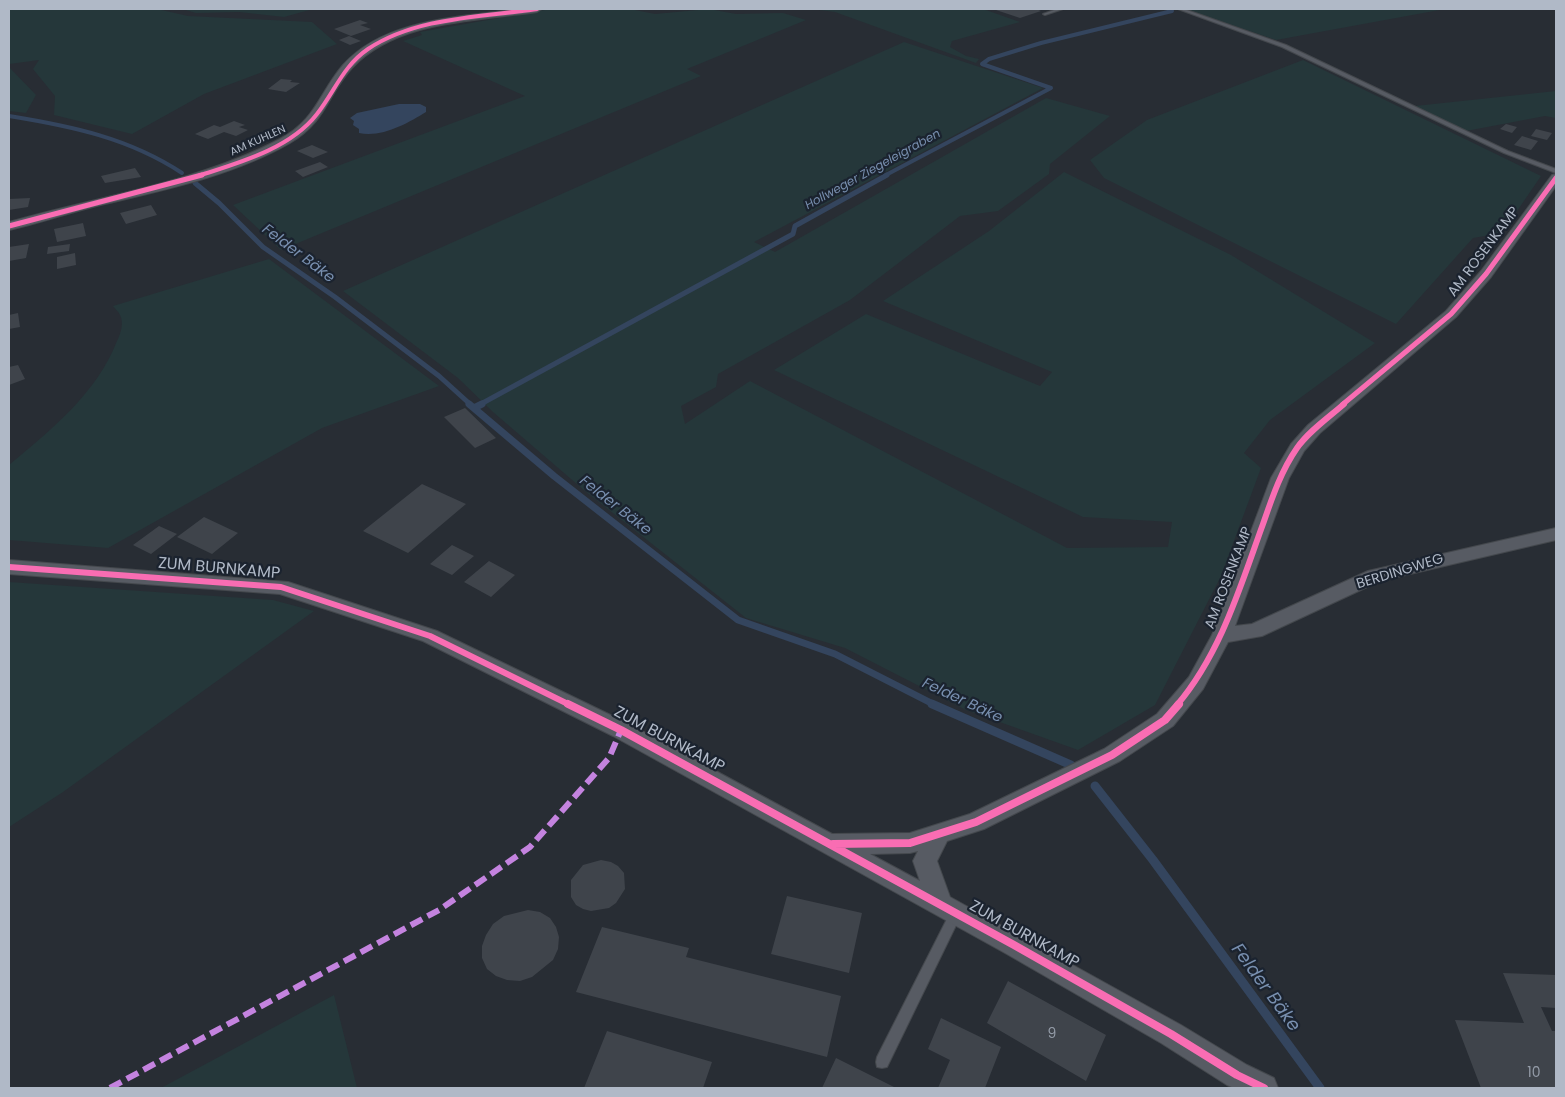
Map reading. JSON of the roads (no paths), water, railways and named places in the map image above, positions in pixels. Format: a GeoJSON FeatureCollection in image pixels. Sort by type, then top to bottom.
{"type":"FeatureCollection","features":[{"type":"Feature","properties":{"kind":"street","name":"AM KUHLEN"},"geometry":{"type":"LineString","coordinates":[[9,226],[197,176],[282,142],[295,135],[321,109],[344,70],[352,61],[373,46],[395,36],[437,25],[537,9]]}},
{"type":"Feature","properties":{"kind":"street","name":"AM ROSENKAMP"},"geometry":{"type":"LineString","coordinates":[[831,844],[910,843],[976,822],[1064,781],[1112,756],[1165,720],[1196,684],[1222,635],[1280,478],[1297,448],[1314,429],[1451,314],[1486,274],[1556,178]]}},
{"type":"Feature","properties":{"kind":"street","name":"BERDINGWEG"},"geometry":{"type":"LineString","coordinates":[[1222,635],[1255,631],[1375,576],[1476,551],[1556,534]]}},
{"type":"Feature","properties":{"kind":"street","name":"ZUM BURNKAMP"},"geometry":{"type":"LineString","coordinates":[[9,568],[281,587],[430,636],[621,730],[831,844],[1171,1034],[1236,1082],[1264,1088]]}},
{"type":"Feature","properties":{"kind":"street"},"geometry":{"type":"LineString","coordinates":[[939,834],[924,861],[948,909]]}},
{"type":"Feature","properties":{"kind":"lane"},"geometry":{"type":"LineString","coordinates":[[1045,14],[1061,9]]}},
{"type":"Feature","properties":{"kind":"lane"},"geometry":{"type":"LineString","coordinates":[[1180,9],[1284,46],[1506,152],[1556,171]]}},
{"type":"Feature","properties":{"kind":"lane"},"geometry":{"type":"LineString","coordinates":[[882,1062],[948,909]]}},
{"type":"Feature","properties":{"kind":"water"},"geometry":{"type":"Polygon","coordinates":[[[399,104],[420,104],[426,107],[426,112],[403,125],[386,131],[368,134],[359,133],[359,129],[353,125],[354,121],[350,118],[357,113],[399,104]]]}},
{"type":"Feature","properties":{"kind":"waterway","name":"Hollweger Ziegeleigraben"},"geometry":{"type":"LineString","coordinates":[[884,176],[1051,88],[982,64],[989,59],[1041,43],[1172,11]]}},
{"type":"Feature","properties":{"kind":"waterway","name":"Felder Bäke"},"geometry":{"type":"LineString","coordinates":[[9,116],[55,124],[99,135],[141,151],[182,173]]}},
{"type":"Feature","properties":{"kind":"waterway","name":"Hollweger Ziegeleigraben"},"geometry":{"type":"LineString","coordinates":[[479,405],[793,234],[795,226],[887,175]]}},
{"type":"Feature","properties":{"kind":"waterway","name":"Felder Bäke"},"geometry":{"type":"LineString","coordinates":[[195,183],[219,203],[263,247],[335,297],[439,376],[471,405]]}},
{"type":"Feature","properties":{"kind":"waterway","name":"Felder Bäke"},"geometry":{"type":"LineString","coordinates":[[469,404],[554,476],[738,620],[835,654],[935,705]]}},
{"type":"Feature","properties":{"kind":"waterway","name":"Hollweger Ziegeleigraben"},"geometry":{"type":"LineString","coordinates":[[474,408],[482,404]]}},
{"type":"Feature","properties":{"kind":"waterway","name":"Felder Bäke"},"geometry":{"type":"LineString","coordinates":[[932,704],[1071,765]]}},
{"type":"Feature","properties":{"kind":"waterway","name":"Felder Bäke"},"geometry":{"type":"LineString","coordinates":[[1095,786],[1153,860],[1320,1088]]}}]}
